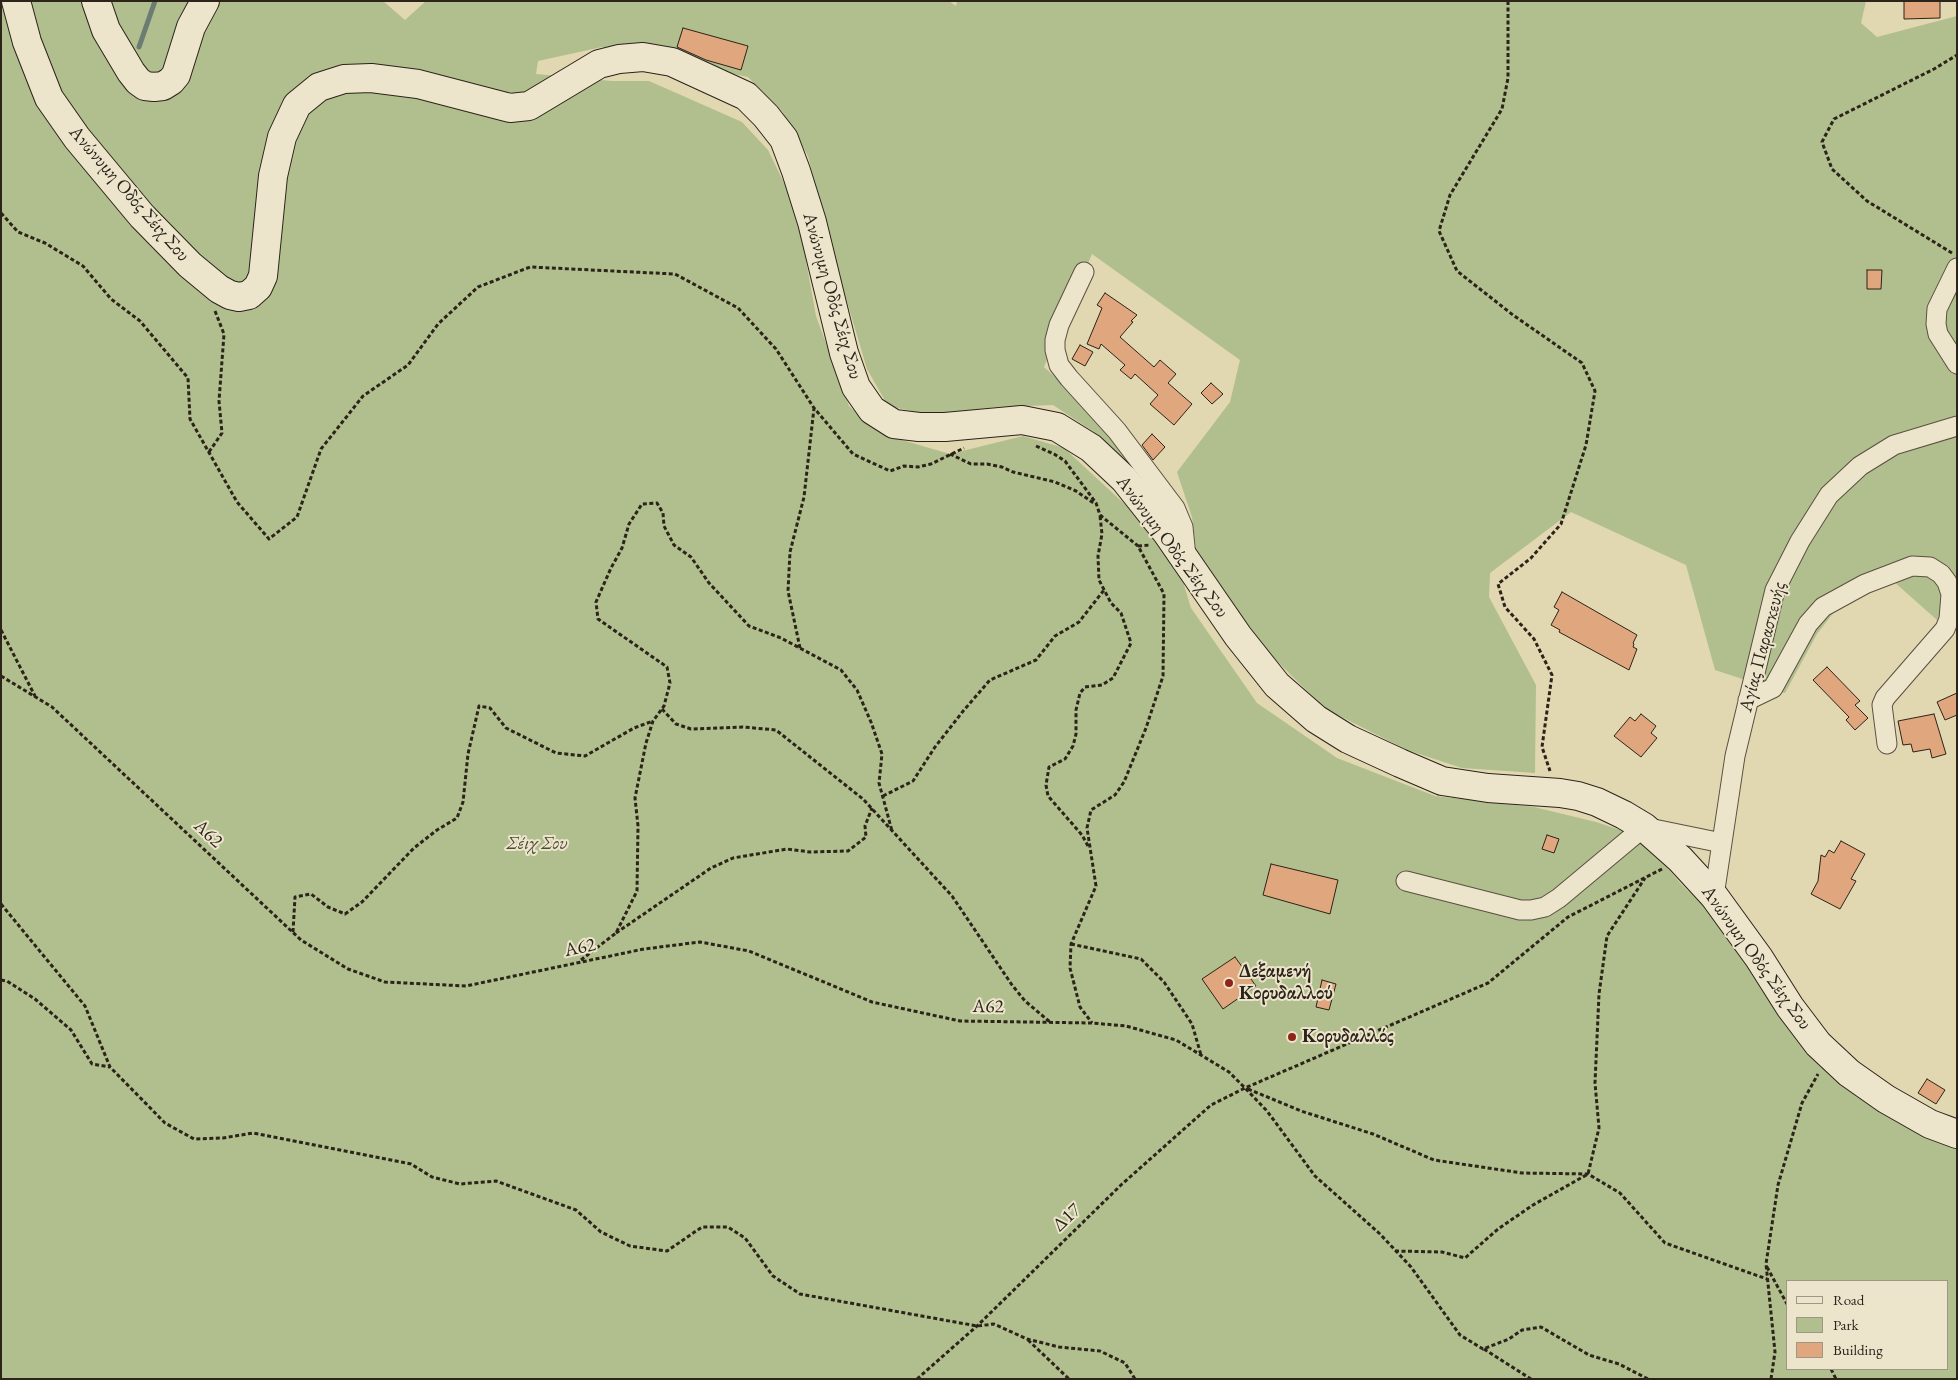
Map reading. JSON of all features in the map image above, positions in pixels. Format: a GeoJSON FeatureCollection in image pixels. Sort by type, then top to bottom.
{"type":"FeatureCollection","features":[{"type":"Feature","properties":{"kind":"street","name":"Ανώνυμη Οδός Σέιχ Σου"},"geometry":{"type":"LineString","coordinates":[[16,1],[27,42],[49,98],[71,130],[142,216],[190,265],[219,289],[239,297],[249,295],[258,287],[263,276],[272,176],[282,137],[297,105],[319,87],[344,79],[370,78],[418,84],[510,108],[528,106],[599,64],[619,59],[643,57],[672,62],[746,96],[766,116],[784,139],[812,222],[844,353],[856,386],[872,410],[894,424],[918,427],[945,427],[1022,420],[1057,427],[1091,448],[1124,478],[1187,562],[1238,636],[1277,685],[1316,719],[1340,734],[1442,781],[1488,788],[1560,793],[1597,802],[1644,827],[1680,859],[1714,896],[1759,958],[1790,1007],[1818,1044],[1829,1055],[1849,1073],[1886,1099],[1930,1124],[1957,1134]]}},
{"type":"Feature","properties":{"kind":"street"},"geometry":{"type":"LineString","coordinates":[[96,1],[106,30],[131,72],[144,86],[154,87],[163,86],[176,75],[191,27],[205,1]]}},
{"type":"Feature","properties":{"kind":"street"},"geometry":{"type":"LineString","coordinates":[[1957,268],[1937,310],[1936,324],[1938,334],[1957,364]]}},
{"type":"Feature","properties":{"kind":"street"},"geometry":{"type":"LineString","coordinates":[[1084,272],[1059,325],[1055,340],[1055,350],[1059,364],[1069,378],[1117,431],[1175,508],[1183,527],[1187,562]]}},
{"type":"Feature","properties":{"kind":"street","name":"Αγίας Παρασκευής"},"geometry":{"type":"LineString","coordinates":[[1714,896],[1735,756],[1748,700],[1775,590],[1800,541],[1829,495],[1860,466],[1894,445],[1957,426]]}},
{"type":"Feature","properties":{"kind":"street"},"geometry":{"type":"LineString","coordinates":[[1748,700],[1773,688],[1808,624],[1823,607],[1865,584],[1912,566],[1930,567],[1941,574],[1947,582],[1951,594],[1949,619],[1945,629],[1885,698],[1882,705],[1887,744]]}},
{"type":"Feature","properties":{"kind":"street"},"geometry":{"type":"LineString","coordinates":[[1406,880],[1520,910],[1531,910],[1545,907],[1558,898],[1644,827],[1722,842]]}},
{"type":"Feature","properties":{"kind":"path"},"geometry":{"type":"LineString","coordinates":[[1508,1],[1508,78],[1502,109],[1450,195],[1439,231],[1457,271],[1513,315],[1582,364],[1594,391],[1586,445],[1561,524],[1532,558],[1498,584],[1505,607],[1534,639],[1552,674],[1542,747],[1548,768],[1560,793]]}},
{"type":"Feature","properties":{"kind":"path"},"geometry":{"type":"LineString","coordinates":[[1957,55],[1934,70],[1834,119],[1822,142],[1832,169],[1867,201],[1957,256]]}},
{"type":"Feature","properties":{"kind":"path"},"geometry":{"type":"LineString","coordinates":[[1,213],[18,232],[45,243],[83,266],[111,299],[140,321],[188,378],[190,419],[237,502],[269,539],[296,517],[320,449],[363,396],[408,365],[438,324],[478,287],[530,267],[674,274],[738,308],[776,348],[814,408],[853,454],[890,471],[904,466],[918,467],[931,464],[968,447]]}},
{"type":"Feature","properties":{"kind":"path"},"geometry":{"type":"LineString","coordinates":[[209,452],[222,433],[219,401],[224,334],[212,304],[219,289]]}},
{"type":"Feature","properties":{"kind":"path"},"geometry":{"type":"LineString","coordinates":[[800,649],[788,591],[790,552],[804,497],[814,408]]}},
{"type":"Feature","properties":{"kind":"path"},"geometry":{"type":"LineString","coordinates":[[1035,446],[1054,454],[1065,462],[1097,506],[1102,534],[1098,568],[1099,580],[1111,603],[1120,613],[1131,643],[1113,678],[1102,685],[1085,687],[1080,693],[1076,710],[1076,734],[1073,746],[1065,759],[1049,767],[1046,785],[1048,796],[1082,835],[1089,847]]}},
{"type":"Feature","properties":{"kind":"path"},"geometry":{"type":"LineString","coordinates":[[950,454],[971,464],[987,464],[1002,467],[1014,472],[1055,482],[1076,491],[1097,506]]}},
{"type":"Feature","properties":{"kind":"path"},"geometry":{"type":"LineString","coordinates":[[616,934],[637,891],[638,826],[635,798],[646,743],[653,721],[662,709],[670,683],[667,667],[598,619],[596,602],[622,548],[630,524],[642,504],[656,503],[663,513],[664,526],[674,544],[692,557],[709,583],[749,626],[781,638],[841,670],[857,690],[882,754],[879,783],[892,831]]}},
{"type":"Feature","properties":{"kind":"path"},"geometry":{"type":"LineString","coordinates":[[1092,1022],[1080,1007],[1070,968],[1071,944],[1096,886],[1087,828],[1091,810],[1115,795],[1124,782],[1146,728],[1163,676],[1164,594],[1138,546],[1100,515]]}},
{"type":"Feature","properties":{"kind":"path"},"geometry":{"type":"LineString","coordinates":[[882,796],[913,781],[935,747],[990,680],[1036,660],[1055,636],[1079,622],[1104,590]]}},
{"type":"Feature","properties":{"kind":"path"},"geometry":{"type":"LineString","coordinates":[[1,630],[35,697]]}},
{"type":"Feature","properties":{"kind":"path","name":"Α62"},"geometry":{"type":"LineString","coordinates":[[1,676],[52,707],[293,933],[348,969],[385,982],[466,986],[644,949],[700,942],[749,951],[872,1002],[960,1021],[1092,1022],[1126,1026],[1176,1040],[1228,1072],[1245,1088],[1266,1111],[1315,1176],[1380,1234],[1411,1267],[1460,1335],[1531,1379]]}},
{"type":"Feature","properties":{"kind":"path"},"geometry":{"type":"LineString","coordinates":[[293,933],[295,897],[311,894],[328,907],[345,914],[362,902],[414,848],[437,830],[457,818],[463,802],[468,754],[479,706],[490,708],[506,728],[556,753],[585,756],[634,728],[653,721]]}},
{"type":"Feature","properties":{"kind":"path"},"geometry":{"type":"LineString","coordinates":[[662,709],[676,724],[691,729],[743,727],[776,730],[863,799],[952,896],[1012,985],[1025,1001],[1050,1022]]}},
{"type":"Feature","properties":{"kind":"path"},"geometry":{"type":"LineString","coordinates":[[578,962],[711,868],[733,858],[787,849],[810,852],[848,851],[866,837],[865,826],[872,808]]}},
{"type":"Feature","properties":{"kind":"path","name":"Δ17"},"geometry":{"type":"LineString","coordinates":[[917,1379],[977,1326],[1135,1173],[1211,1105],[1245,1088],[1488,983],[1568,917],[1680,859]]}},
{"type":"Feature","properties":{"kind":"path"},"geometry":{"type":"LineString","coordinates":[[1395,1250],[1442,1252],[1466,1258],[1498,1229],[1533,1205],[1588,1174],[1599,1128],[1595,1083],[1596,1053],[1599,994],[1607,936],[1646,877]]}},
{"type":"Feature","properties":{"kind":"path"},"geometry":{"type":"LineString","coordinates":[[1,904],[85,1006],[110,1067],[165,1123],[194,1139],[223,1138],[253,1133],[411,1164],[432,1177],[460,1184],[496,1181],[576,1210],[601,1232],[630,1246],[667,1251],[702,1227],[728,1227],[745,1238],[773,1276],[800,1294],[977,1326],[994,1324],[1027,1339],[1059,1347],[1100,1351],[1125,1363],[1135,1379]]}},
{"type":"Feature","properties":{"kind":"path"},"geometry":{"type":"LineString","coordinates":[[1071,944],[1141,959],[1164,982],[1192,1024],[1202,1055]]}},
{"type":"Feature","properties":{"kind":"path"},"geometry":{"type":"LineString","coordinates":[[1,980],[7,981],[34,999],[70,1030],[92,1064],[110,1067]]}},
{"type":"Feature","properties":{"kind":"path"},"geometry":{"type":"LineString","coordinates":[[1771,1379],[1775,1352],[1766,1264],[1778,1184],[1802,1103],[1829,1055]]}},
{"type":"Feature","properties":{"kind":"path"},"geometry":{"type":"LineString","coordinates":[[1245,1088],[1302,1111],[1373,1134],[1434,1160],[1522,1173],[1588,1174],[1620,1193],[1665,1243],[1767,1279]]}},
{"type":"Feature","properties":{"kind":"path"},"geometry":{"type":"LineString","coordinates":[[1766,1264],[1786,1302]]}},
{"type":"Feature","properties":{"kind":"path"},"geometry":{"type":"LineString","coordinates":[[1484,1349],[1509,1339],[1522,1330],[1541,1327],[1589,1355],[1619,1364],[1648,1379]]}},
{"type":"Feature","properties":{"kind":"path"},"geometry":{"type":"LineString","coordinates":[[1027,1339],[1069,1379]]}},
{"type":"Feature","properties":{"kind":"green space","name":"Σέιχ Σου"},"geometry":{"type":"Polygon","coordinates":[[[1,1],[383,1],[405,20],[426,1],[949,1],[956,6],[957,1],[1866,1],[1861,23],[1877,37],[1957,16],[1957,575],[1937,620],[1892,580],[1841,603],[1817,634],[1785,693],[1715,670],[1686,565],[1571,512],[1490,573],[1489,597],[1536,685],[1535,773],[1462,768],[1407,750],[1324,708],[1265,649],[1198,564],[1192,517],[1177,472],[1230,402],[1240,360],[1092,254],[1044,367],[1101,419],[1179,535],[1094,432],[1053,405],[997,407],[929,415],[888,406],[867,369],[825,227],[808,156],[782,111],[748,77],[602,47],[538,61],[536,74],[612,81],[649,81],[742,122],[768,150],[786,187],[802,239],[816,316],[849,406],[870,425],[895,438],[950,454],[1023,436],[1064,448],[1130,509],[1180,572],[1191,608],[1257,703],[1337,758],[1435,796],[1534,807],[1596,822],[1642,837],[1681,884],[1717,919],[1752,970],[1761,988],[1817,1063],[1896,1118],[1957,1144],[1957,1379],[1,1379],[1,1]]]}},
{"type":"Feature","properties":{"kind":"building"},"geometry":{"type":"Polygon","coordinates":[[[1904,1],[1940,1],[1940,18],[1904,19],[1904,1]]]}},
{"type":"Feature","properties":{"kind":"building"},"geometry":{"type":"Polygon","coordinates":[[[683,28],[748,46],[741,70],[706,60],[677,47],[683,28]]]}},
{"type":"Feature","properties":{"kind":"building"},"geometry":{"type":"Polygon","coordinates":[[[1867,270],[1882,270],[1881,289],[1867,289],[1867,270]]]}},
{"type":"Feature","properties":{"kind":"building"},"geometry":{"type":"Polygon","coordinates":[[[1105,293],[1137,315],[1120,337],[1154,367],[1160,360],[1176,374],[1168,383],[1192,404],[1174,425],[1150,404],[1158,395],[1135,374],[1131,379],[1120,370],[1125,365],[1101,344],[1099,349],[1087,344],[1102,308],[1097,305],[1105,293]]]}},
{"type":"Feature","properties":{"kind":"building"},"geometry":{"type":"Polygon","coordinates":[[[1080,345],[1093,352],[1085,366],[1072,359],[1080,345]]]}},
{"type":"Feature","properties":{"kind":"building"},"geometry":{"type":"Polygon","coordinates":[[[1211,383],[1223,394],[1212,404],[1201,393],[1211,383]]]}},
{"type":"Feature","properties":{"kind":"building"},"geometry":{"type":"Polygon","coordinates":[[[1152,434],[1165,447],[1153,460],[1142,445],[1152,434]]]}},
{"type":"Feature","properties":{"kind":"building"},"geometry":{"type":"Polygon","coordinates":[[[1562,592],[1637,635],[1633,647],[1637,649],[1629,670],[1559,632],[1560,630],[1551,625],[1559,610],[1554,607],[1562,592]]]}},
{"type":"Feature","properties":{"kind":"building"},"geometry":{"type":"Polygon","coordinates":[[[1827,667],[1860,701],[1855,705],[1868,718],[1855,730],[1846,720],[1849,717],[1813,680],[1827,667]]]}},
{"type":"Feature","properties":{"kind":"building"},"geometry":{"type":"Polygon","coordinates":[[[1957,693],[1957,715],[1945,720],[1937,702],[1957,693]]]}},
{"type":"Feature","properties":{"kind":"building"},"geometry":{"type":"Polygon","coordinates":[[[1641,714],[1656,726],[1651,733],[1657,738],[1641,757],[1614,736],[1630,717],[1635,721],[1641,714]]]}},
{"type":"Feature","properties":{"kind":"building"},"geometry":{"type":"Polygon","coordinates":[[[1934,714],[1946,754],[1932,758],[1930,749],[1913,752],[1911,744],[1903,745],[1898,721],[1934,714]]]}},
{"type":"Feature","properties":{"kind":"building"},"geometry":{"type":"Polygon","coordinates":[[[1547,835],[1559,839],[1554,853],[1542,849],[1547,835]]]}},
{"type":"Feature","properties":{"kind":"building"},"geometry":{"type":"Polygon","coordinates":[[[1841,841],[1865,854],[1851,879],[1856,881],[1840,909],[1811,894],[1818,881],[1821,855],[1825,857],[1829,850],[1834,853],[1841,841]]]}},
{"type":"Feature","properties":{"kind":"building"},"geometry":{"type":"Polygon","coordinates":[[[1271,864],[1338,880],[1330,914],[1263,895],[1271,864]]]}},
{"type":"Feature","properties":{"kind":"building","name":"Δεξαμενή Κορυδαλλού"},"geometry":{"type":"Polygon","coordinates":[[[1235,957],[1256,986],[1223,1009],[1202,979],[1235,957]]]}},
{"type":"Feature","properties":{"kind":"building"},"geometry":{"type":"Polygon","coordinates":[[[1322,980],[1336,984],[1329,1010],[1316,1007],[1322,980]]]}},
{"type":"Feature","properties":{"kind":"building"},"geometry":{"type":"Polygon","coordinates":[[[1927,1079],[1945,1090],[1936,1104],[1918,1093],[1927,1079]]]}},
{"type":"Feature","properties":{"kind":"waterway"},"geometry":{"type":"LineString","coordinates":[[139,47],[155,1]]}},
{"type":"Feature","properties":{"kind":"place","name":"Δεξαμενή Κορυδαλλού"},"geometry":{"type":"Point","coordinates":[1229,983]}},
{"type":"Feature","properties":{"kind":"place","name":"Κορυδαλλός"},"geometry":{"type":"Point","coordinates":[1292,1037]}}]}
